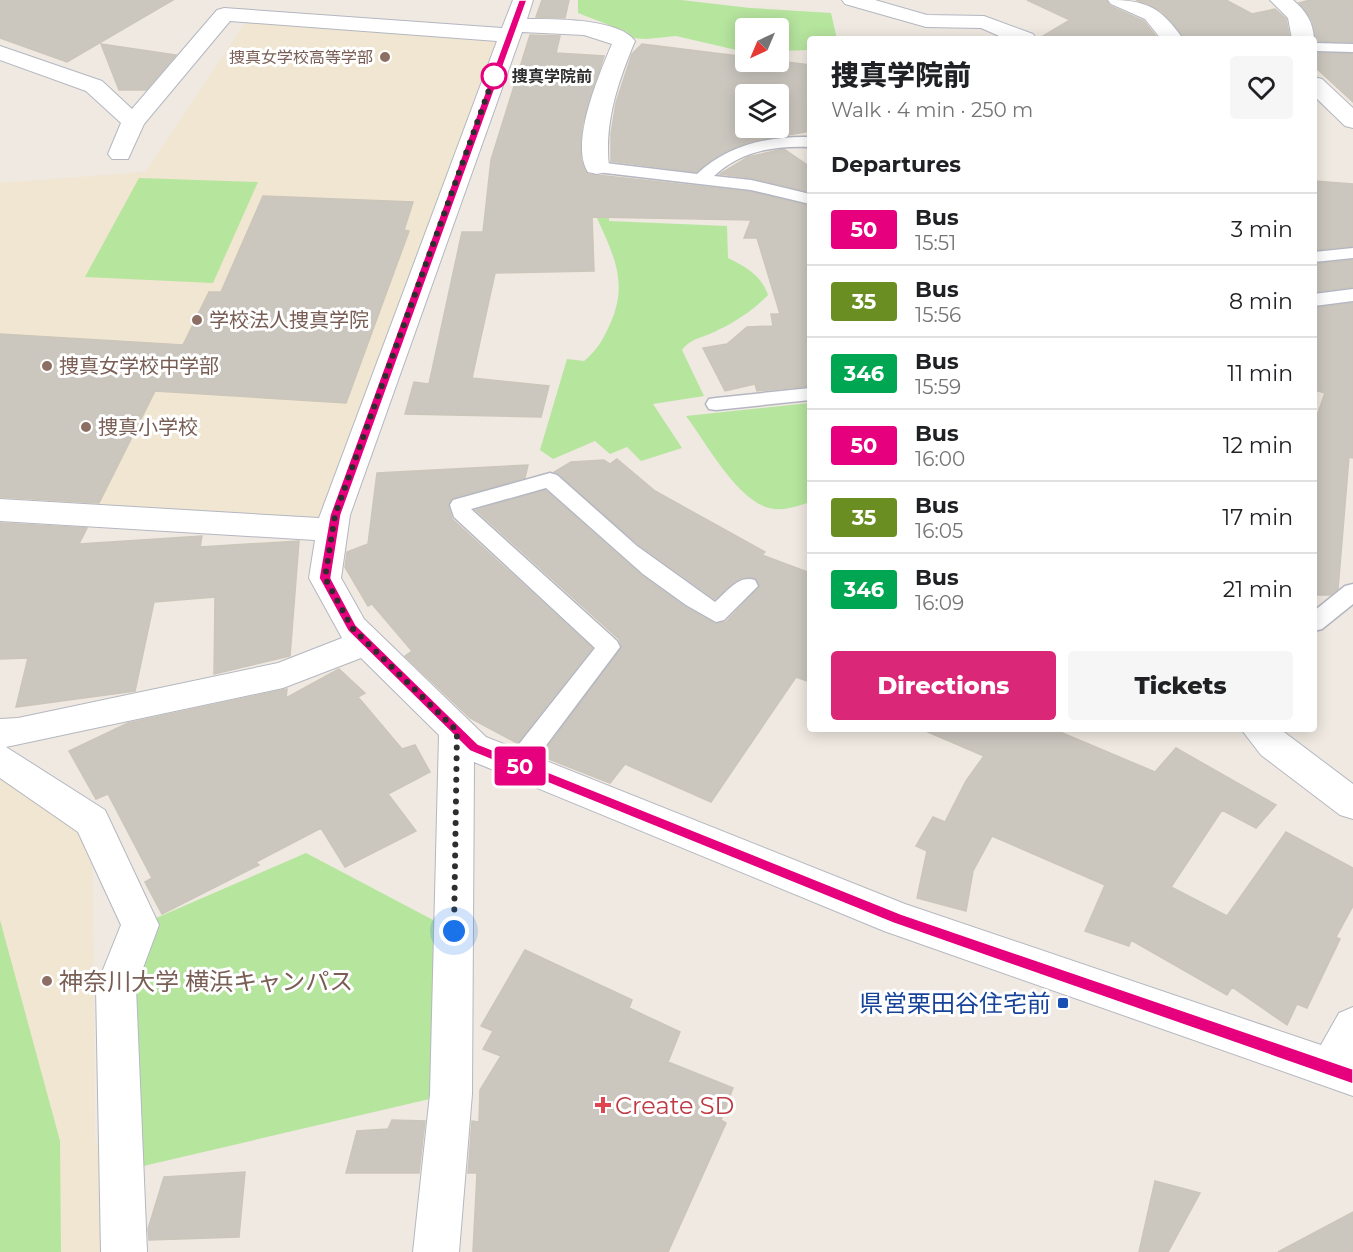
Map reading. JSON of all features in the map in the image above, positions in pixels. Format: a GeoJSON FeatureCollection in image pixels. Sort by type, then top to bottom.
{"type":"FeatureCollection","features":[{"type":"Feature","properties":{"kind":"street"},"geometry":{"type":"LineString","coordinates":[[852,0],[926,21],[984,22],[1018,36]]}},
{"type":"Feature","properties":{"kind":"street"},"geometry":{"type":"LineString","coordinates":[[1118,0],[1152,15],[1170,36]]}},
{"type":"Feature","properties":{"kind":"street"},"geometry":{"type":"LineString","coordinates":[[1280,0],[1295,11],[1303,23],[1303,36]]}},
{"type":"Feature","properties":{"kind":"street"},"geometry":{"type":"LineString","coordinates":[[120,154],[133,122],[224,14],[283,9],[515,20],[585,28],[611,34],[624,41],[608,78],[593,144],[597,166]]}},
{"type":"Feature","properties":{"kind":"street"},"geometry":{"type":"LineString","coordinates":[[515,20],[335,515],[325,578],[352,628],[474,747],[898,919],[1342,1073],[1353,1026]]}},
{"type":"Feature","properties":{"kind":"street"},"geometry":{"type":"LineString","coordinates":[[0,53],[94,86],[133,122]]}},
{"type":"Feature","properties":{"kind":"street"},"geometry":{"type":"LineString","coordinates":[[1317,87],[1353,121]]}},
{"type":"Feature","properties":{"kind":"street"},"geometry":{"type":"LineString","coordinates":[[0,510],[333,530]]}},
{"type":"Feature","properties":{"kind":"street"},"geometry":{"type":"LineString","coordinates":[[0,733],[18,732],[283,675],[366,642]]}},
{"type":"Feature","properties":{"kind":"street"},"geometry":{"type":"LineString","coordinates":[[436,1252],[452,1094],[457,731]]}},
{"type":"Feature","properties":{"kind":"street"},"geometry":{"type":"LineString","coordinates":[[1262,732],[1273,745],[1353,804]]}},
{"type":"Feature","properties":{"kind":"street"},"geometry":{"type":"LineString","coordinates":[[0,759],[92,821],[140,925],[116,987],[124,1252]]}},
{"type":"Feature","properties":{"kind":"lane"},"geometry":{"type":"LineString","coordinates":[[1317,47],[1353,48]]}},
{"type":"Feature","properties":{"kind":"lane"},"geometry":{"type":"LineString","coordinates":[[701,179],[725,158],[766,144],[790,140],[807,142]]}},
{"type":"Feature","properties":{"kind":"lane"},"geometry":{"type":"LineString","coordinates":[[597,166],[751,185],[807,198]]}},
{"type":"Feature","properties":{"kind":"lane"},"geometry":{"type":"LineString","coordinates":[[1317,257],[1353,253]]}},
{"type":"Feature","properties":{"kind":"lane"},"geometry":{"type":"LineString","coordinates":[[1317,300],[1353,295]]}},
{"type":"Feature","properties":{"kind":"lane"},"geometry":{"type":"LineString","coordinates":[[716,404],[807,394]]}},
{"type":"Feature","properties":{"kind":"lane"},"geometry":{"type":"LineString","coordinates":[[517,765],[609,647],[461,512],[460,505],[550,480],[590,519],[665,582],[716,614],[747,586]]}},
{"type":"Feature","properties":{"kind":"lane"},"geometry":{"type":"LineString","coordinates":[[1317,621],[1353,592]]}},
{"type":"Feature","properties":{"kind":"shaded area","name":"学校法人捜真学院"},"geometry":{"type":"Polygon","coordinates":[[[247,20],[499,39],[319,523],[0,503],[0,183],[145,172],[247,20]]]}},
{"type":"Feature","properties":{"kind":"shaded area","name":"神奈川大学 横浜キャンパス"},"geometry":{"type":"Polygon","coordinates":[[[0,759],[92,821],[95,1141],[122,1171],[124,1252],[0,1252],[0,759]]]}},
{"type":"Feature","properties":{"kind":"green space"},"geometry":{"type":"Polygon","coordinates":[[[578,0],[681,0],[750,8],[831,13],[836,36],[807,36],[807,50],[789,51],[789,18],[735,18],[735,50],[676,36],[631,38],[627,32],[578,13],[578,0]]]}},
{"type":"Feature","properties":{"kind":"green space"},"geometry":{"type":"Polygon","coordinates":[[[139,178],[258,182],[213,283],[85,277],[139,178]]]}},
{"type":"Feature","properties":{"kind":"green space"},"geometry":{"type":"Polygon","coordinates":[[[609,187],[609,221],[727,226],[728,258],[747,268],[757,277],[768,295],[738,319],[713,333],[694,340],[682,350],[704,396],[653,404],[682,448],[641,461],[627,447],[610,454],[595,441],[553,459],[540,450],[567,359],[584,361],[593,353],[605,335],[616,306],[619,290],[618,274],[588,196],[609,187]]]}},
{"type":"Feature","properties":{"kind":"green space"},"geometry":{"type":"Polygon","coordinates":[[[807,403],[807,503],[785,509],[774,509],[757,503],[745,494],[723,469],[686,416],[807,403]]]}},
{"type":"Feature","properties":{"kind":"green space"},"geometry":{"type":"Polygon","coordinates":[[[306,853],[454,931],[451,1094],[122,1171],[140,925],[306,853]]]}},
{"type":"Feature","properties":{"kind":"green space"},"geometry":{"type":"Polygon","coordinates":[[[0,920],[60,1141],[61,1252],[0,1252],[0,920]]]}},
{"type":"Feature","properties":{"kind":"building"},"geometry":{"type":"Polygon","coordinates":[[[0,0],[173,0],[67,62],[0,38],[0,0]]]}},
{"type":"Feature","properties":{"kind":"building"},"geometry":{"type":"Polygon","coordinates":[[[542,0],[569,0],[565,18],[536,17],[542,0]]]}},
{"type":"Feature","properties":{"kind":"building"},"geometry":{"type":"Polygon","coordinates":[[[1027,0],[1106,0],[1110,6],[1144,21],[1156,36],[1043,36],[1070,20],[1027,0]]]}},
{"type":"Feature","properties":{"kind":"building"},"geometry":{"type":"Polygon","coordinates":[[[1136,0],[1226,0],[1252,14],[1275,9],[1286,19],[1289,36],[1182,36],[1161,11],[1136,0]]]}},
{"type":"Feature","properties":{"kind":"building"},"geometry":{"type":"Polygon","coordinates":[[[1310,0],[1353,0],[1353,42],[1317,41],[1312,21],[1299,3],[1310,0]]]}},
{"type":"Feature","properties":{"kind":"building"},"geometry":{"type":"Polygon","coordinates":[[[530,35],[560,36],[556,53],[604,56],[582,126],[581,160],[588,174],[751,192],[807,205],[807,386],[757,391],[755,384],[725,391],[703,348],[727,344],[747,327],[773,326],[771,314],[780,314],[757,238],[744,238],[751,220],[592,217],[594,271],[495,273],[472,378],[549,386],[541,417],[405,414],[414,382],[429,384],[462,232],[483,232],[491,160],[530,35]]]}},
{"type":"Feature","properties":{"kind":"building"},"geometry":{"type":"Polygon","coordinates":[[[101,44],[176,55],[146,90],[119,90],[101,44]]]}},
{"type":"Feature","properties":{"kind":"building"},"geometry":{"type":"Polygon","coordinates":[[[642,44],[735,56],[735,72],[789,72],[789,62],[807,65],[807,132],[789,135],[789,84],[735,84],[735,138],[771,138],[749,142],[721,154],[696,172],[611,161],[611,134],[616,103],[632,54],[642,44]]]}},
{"type":"Feature","properties":{"kind":"building"},"geometry":{"type":"Polygon","coordinates":[[[1317,53],[1353,54],[1353,102],[1317,69],[1317,53]]]}},
{"type":"Feature","properties":{"kind":"building"},"geometry":{"type":"Polygon","coordinates":[[[784,149],[807,165],[807,191],[752,178],[720,174],[748,157],[784,149]]]}},
{"type":"Feature","properties":{"kind":"building"},"geometry":{"type":"Polygon","coordinates":[[[1317,181],[1353,184],[1353,246],[1317,250],[1317,181]]]}},
{"type":"Feature","properties":{"kind":"building"},"geometry":{"type":"Polygon","coordinates":[[[263,196],[413,202],[404,230],[409,231],[346,403],[155,391],[99,503],[0,497],[0,334],[183,345],[209,292],[221,292],[263,196]]]}},
{"type":"Feature","properties":{"kind":"building"},"geometry":{"type":"Polygon","coordinates":[[[1353,260],[1353,287],[1317,292],[1317,264],[1353,260]]]}},
{"type":"Feature","properties":{"kind":"building"},"geometry":{"type":"Polygon","coordinates":[[[1353,303],[1353,458],[1349,457],[1338,589],[1330,595],[1317,595],[1317,416],[1325,393],[1317,391],[1317,308],[1353,303]]]}},
{"type":"Feature","properties":{"kind":"building"},"geometry":{"type":"Polygon","coordinates":[[[617,459],[655,491],[765,552],[762,555],[807,572],[807,681],[796,677],[711,802],[625,764],[610,783],[541,756],[622,646],[619,639],[476,510],[545,490],[642,576],[685,607],[715,624],[726,622],[760,586],[755,578],[742,578],[715,599],[638,544],[554,472],[571,462],[604,460],[610,464],[617,459]]]}},
{"type":"Feature","properties":{"kind":"building"},"geometry":{"type":"Polygon","coordinates":[[[528,465],[525,478],[452,498],[448,506],[452,519],[592,648],[517,743],[470,718],[405,656],[412,651],[372,604],[368,606],[345,567],[347,552],[368,544],[377,473],[528,465]]]}},
{"type":"Feature","properties":{"kind":"building"},"geometry":{"type":"Polygon","coordinates":[[[0,523],[87,528],[79,544],[202,536],[200,547],[299,541],[290,656],[214,674],[215,597],[154,602],[135,691],[16,707],[28,658],[0,659],[0,523]]]}},
{"type":"Feature","properties":{"kind":"building"},"geometry":{"type":"Polygon","coordinates":[[[339,669],[365,693],[358,697],[402,749],[415,745],[430,772],[388,794],[416,831],[345,867],[321,828],[256,862],[259,865],[162,914],[145,882],[152,878],[108,794],[96,799],[69,751],[128,723],[287,689],[286,698],[339,669]]]}},
{"type":"Feature","properties":{"kind":"building"},"geometry":{"type":"Polygon","coordinates":[[[928,732],[1060,732],[1155,772],[1176,748],[1276,805],[1256,828],[1222,810],[1171,887],[1227,916],[1286,832],[1353,868],[1353,906],[1336,937],[1340,939],[1307,1008],[1297,1004],[1287,1025],[1232,987],[1227,995],[1131,940],[1129,946],[1085,931],[1105,885],[992,836],[973,871],[966,911],[917,898],[927,851],[916,846],[933,817],[945,822],[966,781],[984,756],[928,732]]]}},
{"type":"Feature","properties":{"kind":"building","name":"Create SD"},"geometry":{"type":"Polygon","coordinates":[[[525,950],[632,1000],[629,1008],[680,1032],[668,1062],[733,1088],[721,1120],[726,1123],[668,1252],[473,1252],[477,1173],[468,1173],[472,1121],[479,1122],[480,1090],[501,1056],[483,1049],[493,1031],[481,1026],[525,950]]]}},
{"type":"Feature","properties":{"kind":"building"},"geometry":{"type":"Polygon","coordinates":[[[392,1120],[425,1121],[419,1173],[346,1173],[357,1131],[388,1129],[392,1120]]]}},
{"type":"Feature","properties":{"kind":"building"},"geometry":{"type":"Polygon","coordinates":[[[245,1172],[239,1237],[149,1240],[148,1229],[164,1177],[245,1172]]]}},
{"type":"Feature","properties":{"kind":"building"},"geometry":{"type":"Polygon","coordinates":[[[1155,1181],[1200,1193],[1168,1252],[1139,1252],[1155,1181]]]}},
{"type":"Feature","properties":{"kind":"building"},"geometry":{"type":"Polygon","coordinates":[[[1353,1212],[1353,1252],[1278,1252],[1353,1212]]]}},
{"type":"Feature","properties":{"kind":"bus line","name":"50"},"geometry":{"type":"LineString","coordinates":[[523,0],[335,515],[325,578],[352,628],[474,747],[898,919],[1353,1076]]}},
{"type":"Feature","properties":{"kind":"place","name":"捜真女学校高等学部"},"geometry":{"type":"Point","coordinates":[385,57]}},
{"type":"Feature","properties":{"kind":"place","name":"捜真学院前"},"geometry":{"type":"Point","coordinates":[494,76]}},
{"type":"Feature","properties":{"kind":"place","name":"学校法人捜真学院"},"geometry":{"type":"Point","coordinates":[197,320]}},
{"type":"Feature","properties":{"kind":"place","name":"捜真女学校中学部"},"geometry":{"type":"Point","coordinates":[47,366]}},
{"type":"Feature","properties":{"kind":"place","name":"捜真小学校"},"geometry":{"type":"Point","coordinates":[86,427]}},
{"type":"Feature","properties":{"kind":"place","name":"神奈川大学 横浜キャンパス"},"geometry":{"type":"Point","coordinates":[47,981]}},
{"type":"Feature","properties":{"kind":"place","name":"県営栗田谷住宅前"},"geometry":{"type":"Point","coordinates":[1063,1003]}},
{"type":"Feature","properties":{"kind":"place","name":"Create SD"},"geometry":{"type":"Point","coordinates":[603,1105]}},
{"type":"Feature","properties":{"kind":"route"},"geometry":{"type":"LineString","coordinates":[[454,931],[457,731],[352,628],[325,578],[335,515],[494,76]]}}]}
